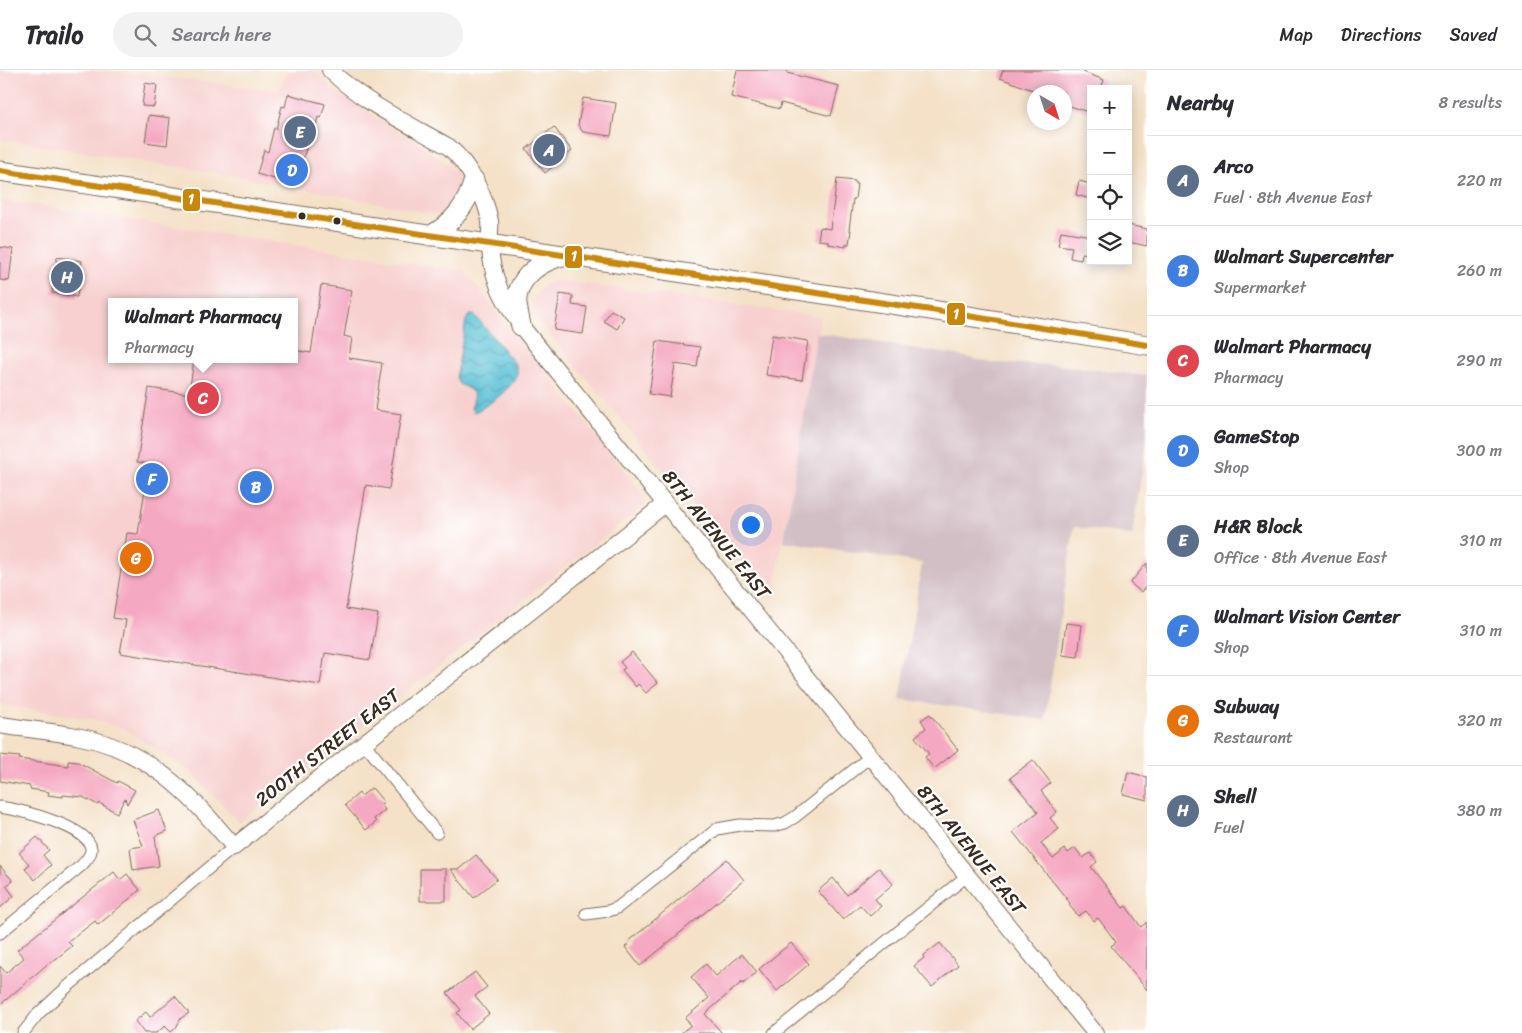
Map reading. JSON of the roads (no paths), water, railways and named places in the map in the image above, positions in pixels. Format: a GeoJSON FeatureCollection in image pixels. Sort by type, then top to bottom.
{"type":"FeatureCollection","features":[{"type":"Feature","properties":{"kind":"main road"},"geometry":{"type":"LineString","coordinates":[[0,172],[921,309],[1147,345]]}},
{"type":"Feature","properties":{"kind":"main road"},"geometry":{"type":"LineString","coordinates":[[430,236],[446,226],[459,213],[471,192],[474,180]]}},
{"type":"Feature","properties":{"kind":"main road"},"geometry":{"type":"LineString","coordinates":[[521,326],[517,298],[524,280],[537,267],[562,256]]}},
{"type":"Feature","properties":{"kind":"street","name":"8TH AVENUE EAST"},"geometry":{"type":"LineString","coordinates":[[330,70],[371,101],[449,147],[459,157],[474,180],[490,222],[490,246],[497,283],[504,299],[521,326],[1095,1033]]}},
{"type":"Feature","properties":{"kind":"street","name":"200TH STREET EAST"},"geometry":{"type":"LineString","coordinates":[[23,1033],[38,1014],[66,988],[234,847],[573,579],[666,503]]}},
{"type":"Feature","properties":{"kind":"street"},"geometry":{"type":"LineString","coordinates":[[0,725],[77,736],[102,743],[149,764],[176,783],[197,803],[234,847]]}},
{"type":"Feature","properties":{"kind":"street"},"geometry":{"type":"LineString","coordinates":[[364,743],[437,833]]}},
{"type":"Feature","properties":{"kind":"street"},"geometry":{"type":"LineString","coordinates":[[586,914],[617,908],[716,829],[740,825],[774,826],[785,823],[871,756]]}},
{"type":"Feature","properties":{"kind":"street"},"geometry":{"type":"LineString","coordinates":[[0,807],[39,816],[77,832],[91,848],[91,852],[82,865],[0,933]]}},
{"type":"Feature","properties":{"kind":"street"},"geometry":{"type":"LineString","coordinates":[[774,1033],[968,875]]}},
{"type":"Feature","properties":{"kind":"water"},"geometry":{"type":"Polygon","coordinates":[[[470,315],[474,315],[479,320],[516,365],[517,373],[506,390],[474,412],[471,409],[474,395],[471,390],[459,384],[456,378],[466,320],[470,315]]]}},
{"type":"Feature","properties":{"kind":"place","name":"H&R Block"},"geometry":{"type":"Point","coordinates":[300,132]}},
{"type":"Feature","properties":{"kind":"place","name":"Arco"},"geometry":{"type":"Point","coordinates":[549,150]}},
{"type":"Feature","properties":{"kind":"place","name":"GameStop"},"geometry":{"type":"Point","coordinates":[292,170]}},
{"type":"Feature","properties":{"kind":"place","name":"Shell"},"geometry":{"type":"Point","coordinates":[67,277]}},
{"type":"Feature","properties":{"kind":"place","name":"Walmart Pharmacy"},"geometry":{"type":"Point","coordinates":[203,398]}},
{"type":"Feature","properties":{"kind":"place","name":"Walmart Vision Center"},"geometry":{"type":"Point","coordinates":[152,479]}},
{"type":"Feature","properties":{"kind":"place","name":"Walmart Supercenter"},"geometry":{"type":"Point","coordinates":[256,487]}},
{"type":"Feature","properties":{"kind":"place","name":"Subway"},"geometry":{"type":"Point","coordinates":[136,558]}}]}
